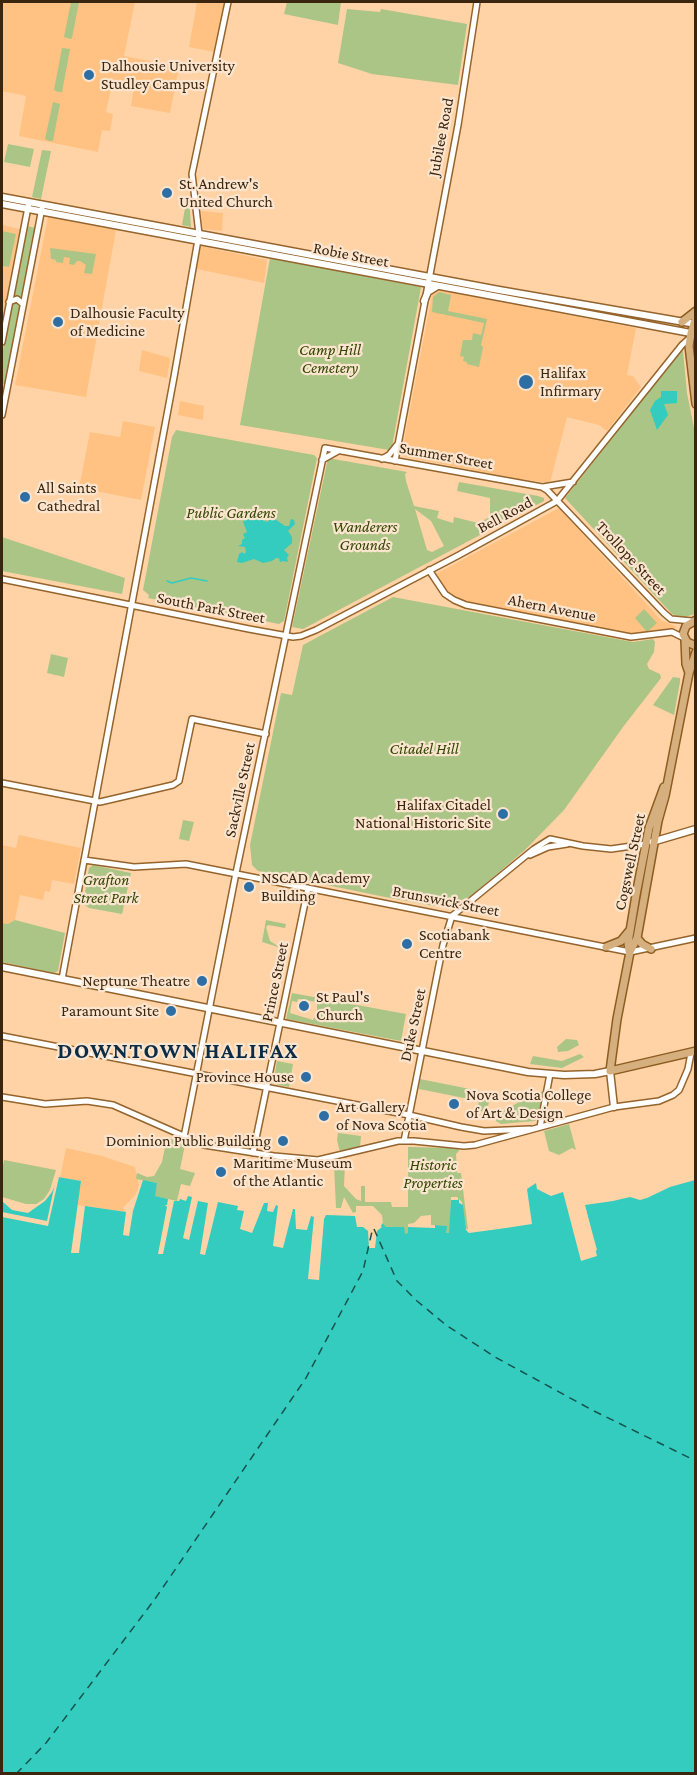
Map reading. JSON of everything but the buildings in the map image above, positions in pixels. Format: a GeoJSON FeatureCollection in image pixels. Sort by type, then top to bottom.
{"type":"FeatureCollection","features":[{"type":"Feature","properties":{"kind":"main road","name":"Robie Street"},"geometry":{"type":"LineString","coordinates":[[2,197],[28,206]]}},
{"type":"Feature","properties":{"kind":"main road","name":"Robie Street"},"geometry":{"type":"LineString","coordinates":[[2,204],[42,208],[428,280],[682,322],[693,330]]}},
{"type":"Feature","properties":{"kind":"main road","name":"Robie Street"},"geometry":{"type":"LineString","coordinates":[[428,280],[441,286],[693,330]]}},
{"type":"Feature","properties":{"kind":"main road"},"geometry":{"type":"LineString","coordinates":[[424,301],[431,289],[441,286]]}},
{"type":"Feature","properties":{"kind":"main road"},"geometry":{"type":"LineString","coordinates":[[682,322],[696,311]]}},
{"type":"Feature","properties":{"kind":"main road"},"geometry":{"type":"LineString","coordinates":[[693,330],[691,372],[696,404]]}},
{"type":"Feature","properties":{"kind":"main road"},"geometry":{"type":"LineString","coordinates":[[694,620],[684,629],[685,639],[696,646]]}},
{"type":"Feature","properties":{"kind":"main road","name":"Cogswell Street"},"geometry":{"type":"LineString","coordinates":[[685,639],[688,673]]}},
{"type":"Feature","properties":{"kind":"main road","name":"Cogswell Street"},"geometry":{"type":"LineString","coordinates":[[614,1107],[610,1071],[623,986],[630,952],[637,938],[688,673],[696,652]]}},
{"type":"Feature","properties":{"kind":"main road","name":"Cogswell Street"},"geometry":{"type":"LineString","coordinates":[[630,952],[628,943],[652,814],[667,779]]}},
{"type":"Feature","properties":{"kind":"main road"},"geometry":{"type":"LineString","coordinates":[[646,844],[696,829]]}},
{"type":"Feature","properties":{"kind":"main road"},"geometry":{"type":"LineString","coordinates":[[606,947],[621,941],[631,928]]}},
{"type":"Feature","properties":{"kind":"main road"},"geometry":{"type":"LineString","coordinates":[[637,938],[651,949]]}},
{"type":"Feature","properties":{"kind":"main road"},"geometry":{"type":"LineString","coordinates":[[2,967],[528,1072],[585,1075],[693,1052]]}},
{"type":"Feature","properties":{"kind":"street"},"geometry":{"type":"LineString","coordinates":[[62,980],[198,237],[192,174],[228,2]]}},
{"type":"Feature","properties":{"kind":"street","name":"Jubilee Road"},"geometry":{"type":"LineString","coordinates":[[395,461],[458,126],[477,2]]}},
{"type":"Feature","properties":{"kind":"street"},"geometry":{"type":"LineString","coordinates":[[2,342],[28,206]]}},
{"type":"Feature","properties":{"kind":"street"},"geometry":{"type":"LineString","coordinates":[[2,415],[42,208]]}},
{"type":"Feature","properties":{"kind":"street"},"geometry":{"type":"LineString","coordinates":[[9,302],[17,298],[23,304]]}},
{"type":"Feature","properties":{"kind":"street","name":"Bell Road"},"geometry":{"type":"LineString","coordinates":[[286,636],[301,636],[316,630],[557,501],[693,330]]}},
{"type":"Feature","properties":{"kind":"street"},"geometry":{"type":"LineString","coordinates":[[382,459],[398,444]]}},
{"type":"Feature","properties":{"kind":"street","name":"Summer Street"},"geometry":{"type":"LineString","coordinates":[[325,448],[542,487]]}},
{"type":"Feature","properties":{"kind":"street","name":"Sackville Street"},"geometry":{"type":"LineString","coordinates":[[184,1137],[236,873],[325,448]]}},
{"type":"Feature","properties":{"kind":"street"},"geometry":{"type":"LineString","coordinates":[[322,460],[338,451]]}},
{"type":"Feature","properties":{"kind":"street"},"geometry":{"type":"LineString","coordinates":[[542,487],[574,482]]}},
{"type":"Feature","properties":{"kind":"street"},"geometry":{"type":"LineString","coordinates":[[542,487],[557,501]]}},
{"type":"Feature","properties":{"kind":"street","name":"Trollope Street"},"geometry":{"type":"LineString","coordinates":[[557,501],[664,613],[675,619],[694,620]]}},
{"type":"Feature","properties":{"kind":"street","name":"Ahern Avenue"},"geometry":{"type":"LineString","coordinates":[[429,570],[445,594],[466,605],[631,637],[672,633],[685,639]]}},
{"type":"Feature","properties":{"kind":"street","name":"South Park Street"},"geometry":{"type":"LineString","coordinates":[[2,579],[286,636]]}},
{"type":"Feature","properties":{"kind":"street"},"geometry":{"type":"LineString","coordinates":[[2,783],[95,802],[110,800],[179,781],[192,719],[266,734]]}},
{"type":"Feature","properties":{"kind":"street"},"geometry":{"type":"LineString","coordinates":[[452,916],[534,849],[550,839],[611,849],[646,844]]}},
{"type":"Feature","properties":{"kind":"street","name":"Brunswick Street"},"geometry":{"type":"LineString","coordinates":[[84,860],[134,867],[186,864],[630,952],[696,938]]}},
{"type":"Feature","properties":{"kind":"street","name":"Prince Street"},"geometry":{"type":"LineString","coordinates":[[253,1153],[308,888]]}},
{"type":"Feature","properties":{"kind":"street","name":"Duke Street"},"geometry":{"type":"LineString","coordinates":[[404,1141],[443,945],[452,916]]}},
{"type":"Feature","properties":{"kind":"street"},"geometry":{"type":"LineString","coordinates":[[2,1036],[483,1131],[533,1129]]}},
{"type":"Feature","properties":{"kind":"street"},"geometry":{"type":"LineString","coordinates":[[2,1097],[45,1104],[87,1101],[112,1105],[204,1145],[318,1160],[398,1141],[468,1146],[614,1107],[658,1101],[679,1090],[693,1052]]}},
{"type":"Feature","properties":{"kind":"street"},"geometry":{"type":"LineString","coordinates":[[540,1127],[550,1074]]}},
{"type":"Feature","properties":{"kind":"shaded area","name":"Dalhousie University Studley Campus"},"geometry":{"type":"Polygon","coordinates":[[[2,2],[135,2],[124,56],[179,67],[170,113],[131,106],[134,87],[119,84],[118,90],[111,89],[106,112],[113,114],[110,131],[102,130],[98,152],[19,136],[26,96],[2,91],[2,2]]]}},
{"type":"Feature","properties":{"kind":"shaded area","name":"Dalhousie University Studley Campus"},"geometry":{"type":"Polygon","coordinates":[[[197,2],[225,2],[215,52],[189,47],[197,2]]]}},
{"type":"Feature","properties":{"kind":"shaded area"},"geometry":{"type":"Polygon","coordinates":[[[201,211],[223,213],[222,231],[203,229],[201,211]]]}},
{"type":"Feature","properties":{"kind":"shaded area"},"geometry":{"type":"Polygon","coordinates":[[[48,217],[116,230],[86,397],[15,385],[48,217]]]}},
{"type":"Feature","properties":{"kind":"shaded area"},"geometry":{"type":"Polygon","coordinates":[[[2,225],[20,229],[2,330],[2,225]]]}},
{"type":"Feature","properties":{"kind":"shaded area"},"geometry":{"type":"Polygon","coordinates":[[[200,246],[267,260],[264,283],[197,269],[200,246]]]}},
{"type":"Feature","properties":{"kind":"shaded area","name":"Halifax Infirmary"},"geometry":{"type":"Polygon","coordinates":[[[438,290],[636,328],[627,375],[633,376],[641,387],[607,431],[599,425],[567,417],[550,483],[401,456],[432,295],[438,290]]]}},
{"type":"Feature","properties":{"kind":"shaded area"},"geometry":{"type":"Polygon","coordinates":[[[142,350],[170,358],[167,378],[139,371],[142,350]]]}},
{"type":"Feature","properties":{"kind":"shaded area"},"geometry":{"type":"Polygon","coordinates":[[[180,401],[204,406],[203,420],[178,415],[180,401]]]}},
{"type":"Feature","properties":{"kind":"shaded area"},"geometry":{"type":"Polygon","coordinates":[[[123,421],[155,427],[141,500],[79,488],[90,432],[120,437],[123,421]]]}},
{"type":"Feature","properties":{"kind":"shaded area"},"geometry":{"type":"Polygon","coordinates":[[[559,508],[662,621],[676,626],[675,629],[639,634],[625,633],[466,601],[451,594],[440,582],[436,574],[559,508]]]}},
{"type":"Feature","properties":{"kind":"shaded area"},"geometry":{"type":"Polygon","coordinates":[[[19,835],[81,848],[74,884],[52,880],[50,892],[45,891],[43,900],[20,895],[15,920],[8,924],[2,923],[2,845],[16,848],[19,835]]]}},
{"type":"Feature","properties":{"kind":"shaded area"},"geometry":{"type":"Polygon","coordinates":[[[66,1148],[102,1156],[135,1167],[139,1185],[136,1194],[123,1208],[126,1212],[77,1205],[81,1181],[60,1178],[66,1148]]]}},
{"type":"Feature","properties":{"kind":"green space"},"geometry":{"type":"Polygon","coordinates":[[[71,2],[79,2],[70,39],[64,37],[71,2]]]}},
{"type":"Feature","properties":{"kind":"green space"},"geometry":{"type":"Polygon","coordinates":[[[287,2],[341,2],[338,25],[284,14],[287,2]]]}},
{"type":"Feature","properties":{"kind":"green space"},"geometry":{"type":"Polygon","coordinates":[[[347,9],[380,12],[381,9],[467,24],[458,85],[372,74],[338,63],[347,9]]]}},
{"type":"Feature","properties":{"kind":"green space"},"geometry":{"type":"Polygon","coordinates":[[[62,48],[70,49],[62,92],[58,92],[54,90],[62,48]]]}},
{"type":"Feature","properties":{"kind":"green space"},"geometry":{"type":"Polygon","coordinates":[[[53,102],[60,104],[53,141],[49,141],[45,139],[53,102]]]}},
{"type":"Feature","properties":{"kind":"green space"},"geometry":{"type":"Polygon","coordinates":[[[8,144],[34,149],[30,167],[4,162],[8,144]]]}},
{"type":"Feature","properties":{"kind":"green space"},"geometry":{"type":"Polygon","coordinates":[[[42,150],[51,151],[41,199],[32,197],[42,150]]]}},
{"type":"Feature","properties":{"kind":"green space"},"geometry":{"type":"Polygon","coordinates":[[[187,197],[189,197],[191,227],[182,225],[187,197]]]}},
{"type":"Feature","properties":{"kind":"green space"},"geometry":{"type":"Polygon","coordinates":[[[27,226],[36,228],[22,299],[13,297],[27,226]]]}},
{"type":"Feature","properties":{"kind":"green space"},"geometry":{"type":"Polygon","coordinates":[[[2,231],[16,234],[9,267],[2,266],[2,231]]]}},
{"type":"Feature","properties":{"kind":"green space"},"geometry":{"type":"Polygon","coordinates":[[[50,248],[96,254],[92,274],[84,273],[86,265],[80,261],[74,265],[69,264],[70,258],[64,257],[63,263],[51,259],[50,248]]]}},
{"type":"Feature","properties":{"kind":"green space","name":"Camp Hill Cemetery"},"geometry":{"type":"Polygon","coordinates":[[[270,258],[421,287],[392,447],[389,450],[240,425],[270,258]]]}},
{"type":"Feature","properties":{"kind":"green space"},"geometry":{"type":"Polygon","coordinates":[[[439,292],[451,295],[448,311],[487,319],[479,367],[467,364],[463,361],[464,357],[460,356],[463,340],[472,340],[473,333],[481,335],[484,323],[432,312],[433,297],[439,292]]]}},
{"type":"Feature","properties":{"kind":"green space"},"geometry":{"type":"Polygon","coordinates":[[[14,300],[21,304],[6,382],[2,384],[2,355],[14,300]]]}},
{"type":"Feature","properties":{"kind":"green space"},"geometry":{"type":"Polygon","coordinates":[[[683,351],[687,393],[696,438],[695,614],[682,618],[672,614],[565,498],[683,351]]]}},
{"type":"Feature","properties":{"kind":"green space","name":"Public Gardens"},"geometry":{"type":"Polygon","coordinates":[[[176,430],[314,455],[317,458],[284,621],[279,624],[148,598],[149,595],[143,590],[172,437],[176,430]]]}},
{"type":"Feature","properties":{"kind":"green space","name":"Wanderers Grounds"},"geometry":{"type":"Polygon","coordinates":[[[328,458],[407,472],[406,481],[414,506],[439,511],[437,518],[453,523],[454,517],[478,523],[490,517],[490,498],[457,491],[459,482],[544,498],[544,501],[303,629],[292,627],[328,458]],[[415,509],[427,550],[432,552],[444,546],[431,521],[415,509]]]}},
{"type":"Feature","properties":{"kind":"green space"},"geometry":{"type":"Polygon","coordinates":[[[2,537],[125,578],[122,594],[2,571],[2,537]]]}},
{"type":"Feature","properties":{"kind":"green space","name":"Citadel Hill"},"geometry":{"type":"Polygon","coordinates":[[[393,597],[633,642],[653,639],[655,642],[654,652],[647,664],[649,669],[660,674],[661,678],[564,810],[525,850],[471,896],[453,904],[434,906],[385,897],[258,871],[252,865],[250,845],[281,693],[292,695],[303,645],[393,597]]]}},
{"type":"Feature","properties":{"kind":"green space"},"geometry":{"type":"Polygon","coordinates":[[[644,609],[657,623],[647,632],[635,618],[644,609]]]}},
{"type":"Feature","properties":{"kind":"green space"},"geometry":{"type":"Polygon","coordinates":[[[51,654],[68,658],[64,677],[47,673],[51,654]]]}},
{"type":"Feature","properties":{"kind":"green space"},"geometry":{"type":"Polygon","coordinates":[[[673,677],[680,678],[674,715],[653,705],[673,677]]]}},
{"type":"Feature","properties":{"kind":"green space"},"geometry":{"type":"Polygon","coordinates":[[[183,820],[194,822],[189,841],[179,839],[183,820]]]}},
{"type":"Feature","properties":{"kind":"green space","name":"Grafton Street Park"},"geometry":{"type":"Polygon","coordinates":[[[93,865],[131,873],[122,914],[89,908],[83,904],[89,868],[93,865]]]}},
{"type":"Feature","properties":{"kind":"green space"},"geometry":{"type":"Polygon","coordinates":[[[15,920],[65,933],[58,971],[54,973],[2,962],[2,923],[8,924],[15,920]]]}},
{"type":"Feature","properties":{"kind":"green space"},"geometry":{"type":"Polygon","coordinates":[[[266,920],[286,924],[285,928],[268,925],[266,927],[270,941],[281,948],[262,942],[266,920]]]}},
{"type":"Feature","properties":{"kind":"green space"},"geometry":{"type":"Polygon","coordinates":[[[292,993],[406,1014],[401,1041],[286,1019],[292,993]],[[298,999],[297,1002],[292,1001],[290,1013],[313,1020],[317,1012],[317,1002],[298,999]]]}},
{"type":"Feature","properties":{"kind":"green space"},"geometry":{"type":"Polygon","coordinates":[[[566,1039],[577,1040],[579,1045],[568,1051],[558,1052],[557,1047],[566,1039]]]}},
{"type":"Feature","properties":{"kind":"green space"},"geometry":{"type":"Polygon","coordinates":[[[580,1054],[584,1057],[562,1068],[530,1064],[533,1056],[562,1061],[580,1054]]]}},
{"type":"Feature","properties":{"kind":"green space"},"geometry":{"type":"Polygon","coordinates":[[[277,1061],[293,1064],[289,1087],[273,1084],[277,1061]]]}},
{"type":"Feature","properties":{"kind":"green space"},"geometry":{"type":"Polygon","coordinates":[[[420,1079],[490,1095],[487,1113],[477,1110],[479,1101],[419,1089],[420,1079]]]}},
{"type":"Feature","properties":{"kind":"green space"},"geometry":{"type":"Polygon","coordinates":[[[543,1091],[538,1118],[535,1121],[501,1124],[496,1121],[500,1113],[543,1091]]]}},
{"type":"Feature","properties":{"kind":"green space"},"geometry":{"type":"Polygon","coordinates":[[[569,1124],[576,1150],[572,1148],[559,1155],[549,1151],[544,1131],[569,1124]]]}},
{"type":"Feature","properties":{"kind":"green space"},"geometry":{"type":"Polygon","coordinates":[[[338,1133],[361,1136],[360,1147],[340,1152],[338,1133]]]}},
{"type":"Feature","properties":{"kind":"green space"},"geometry":{"type":"Polygon","coordinates":[[[167,1137],[185,1145],[180,1169],[195,1173],[190,1186],[181,1184],[177,1201],[154,1196],[157,1183],[136,1179],[137,1173],[147,1177],[154,1176],[162,1162],[167,1137]]]}},
{"type":"Feature","properties":{"kind":"green space","name":"Historic Properties"},"geometry":{"type":"Polygon","coordinates":[[[408,1147],[458,1148],[457,1173],[461,1173],[468,1230],[464,1227],[462,1202],[457,1197],[451,1197],[450,1233],[446,1233],[446,1226],[431,1225],[431,1215],[421,1216],[414,1223],[408,1224],[408,1234],[404,1234],[404,1227],[383,1225],[382,1215],[373,1206],[356,1206],[356,1212],[353,1213],[344,1197],[341,1208],[336,1208],[334,1165],[341,1162],[345,1164],[344,1186],[356,1199],[361,1201],[361,1186],[365,1186],[365,1202],[391,1202],[392,1207],[408,1207],[408,1147]]]}},
{"type":"Feature","properties":{"kind":"green space"},"geometry":{"type":"Polygon","coordinates":[[[4,1160],[56,1170],[50,1190],[44,1199],[36,1204],[26,1204],[2,1197],[4,1160]]]}},
{"type":"Feature","properties":{"kind":"water"},"geometry":{"type":"Polygon","coordinates":[[[661,391],[677,391],[677,403],[664,404],[668,415],[657,430],[650,410],[655,401],[661,397],[661,391]]]}},
{"type":"Feature","properties":{"kind":"water"},"geometry":{"type":"Polygon","coordinates":[[[250,514],[266,522],[272,520],[272,517],[285,526],[289,526],[291,519],[294,520],[295,524],[288,531],[292,537],[292,543],[284,550],[289,555],[288,562],[280,562],[279,558],[276,558],[263,563],[254,559],[242,563],[237,562],[239,554],[246,552],[245,547],[238,546],[245,538],[243,534],[247,532],[243,522],[250,514]]]}},
{"type":"Feature","properties":{"kind":"water"},"geometry":{"type":"Polygon","coordinates":[[[58,1177],[81,1181],[71,1253],[79,1253],[85,1206],[126,1212],[123,1235],[129,1236],[133,1211],[143,1180],[157,1183],[155,1196],[168,1199],[165,1205],[167,1207],[158,1254],[163,1254],[174,1201],[180,1199],[186,1201],[188,1196],[192,1197],[183,1238],[189,1240],[198,1201],[208,1203],[200,1254],[205,1255],[218,1202],[238,1206],[237,1210],[244,1211],[240,1229],[252,1233],[264,1203],[268,1203],[267,1211],[273,1212],[276,1205],[278,1206],[273,1246],[283,1248],[293,1209],[295,1209],[296,1229],[307,1230],[311,1216],[314,1217],[308,1279],[319,1280],[326,1215],[355,1216],[357,1227],[381,1227],[382,1223],[386,1227],[404,1227],[405,1234],[408,1233],[408,1227],[435,1228],[435,1225],[447,1226],[446,1233],[449,1233],[451,1200],[459,1198],[459,1203],[463,1205],[466,1230],[469,1233],[506,1228],[532,1224],[527,1189],[536,1183],[537,1189],[551,1196],[563,1192],[581,1261],[597,1256],[585,1205],[630,1197],[640,1200],[670,1187],[695,1180],[695,1773],[2,1773],[2,1201],[12,1210],[28,1213],[45,1201],[52,1192],[58,1177]]]}},
{"type":"Feature","properties":{"kind":"pier"},"geometry":{"type":"Polygon","coordinates":[[[59,1177],[48,1226],[2,1217],[2,1212],[47,1221],[56,1178],[59,1177]]]}},
{"type":"Feature","properties":{"kind":"pier"},"geometry":{"type":"Polygon","coordinates":[[[584,1202],[597,1250],[593,1252],[582,1205],[584,1202]]]}},
{"type":"Feature","properties":{"kind":"pier"},"geometry":{"type":"Polygon","coordinates":[[[363,1227],[382,1227],[377,1231],[375,1248],[369,1248],[368,1231],[363,1227]]]}},
{"type":"Feature","properties":{"kind":"waterway"},"geometry":{"type":"LineString","coordinates":[[167,581],[172,583],[191,578],[207,581]]}},
{"type":"Feature","properties":{"kind":"ferry route"},"geometry":{"type":"LineString","coordinates":[[16,1774],[46,1743],[155,1599],[306,1378],[363,1271],[373,1227]]}},
{"type":"Feature","properties":{"kind":"ferry route"},"geometry":{"type":"LineString","coordinates":[[374,1229],[397,1281],[446,1325],[495,1357],[594,1411],[696,1461]]}},
{"type":"Feature","properties":{"kind":"place","name":"Dalhousie University Studley Campus"},"geometry":{"type":"Point","coordinates":[89,75]}},
{"type":"Feature","properties":{"kind":"place","name":"St. Andrew's United Church"},"geometry":{"type":"Point","coordinates":[167,193]}},
{"type":"Feature","properties":{"kind":"place","name":"Dalhousie Faculty of Medicine"},"geometry":{"type":"Point","coordinates":[58,322]}},
{"type":"Feature","properties":{"kind":"place","name":"Halifax Infirmary"},"geometry":{"type":"Point","coordinates":[526,382]}},
{"type":"Feature","properties":{"kind":"place","name":"All Saints Cathedral"},"geometry":{"type":"Point","coordinates":[25,497]}},
{"type":"Feature","properties":{"kind":"place","name":"Halifax Citadel National Historic Site"},"geometry":{"type":"Point","coordinates":[503,814]}},
{"type":"Feature","properties":{"kind":"place","name":"NSCAD Academy Building"},"geometry":{"type":"Point","coordinates":[249,887]}},
{"type":"Feature","properties":{"kind":"place","name":"Scotiabank Centre"},"geometry":{"type":"Point","coordinates":[407,944]}},
{"type":"Feature","properties":{"kind":"place","name":"Neptune Theatre"},"geometry":{"type":"Point","coordinates":[202,981]}},
{"type":"Feature","properties":{"kind":"place","name":"St Paul's Church"},"geometry":{"type":"Point","coordinates":[304,1006]}},
{"type":"Feature","properties":{"kind":"place","name":"Paramount Site"},"geometry":{"type":"Point","coordinates":[171,1011]}},
{"type":"Feature","properties":{"kind":"place","name":"Province House"},"geometry":{"type":"Point","coordinates":[306,1077]}},
{"type":"Feature","properties":{"kind":"place","name":"Nova Scotia College of Art & Design"},"geometry":{"type":"Point","coordinates":[454,1104]}},
{"type":"Feature","properties":{"kind":"place","name":"Art Gallery of Nova Scotia"},"geometry":{"type":"Point","coordinates":[324,1116]}},
{"type":"Feature","properties":{"kind":"place","name":"Dominion Public Building"},"geometry":{"type":"Point","coordinates":[283,1141]}},
{"type":"Feature","properties":{"kind":"place","name":"Maritime Museum of the Atlantic"},"geometry":{"type":"Point","coordinates":[221,1172]}},
{"type":"Feature","properties":{"kind":"district","name":"DOWNTOWN HALIFAX"},"geometry":{"type":"Point","coordinates":[178,1051]}}]}
